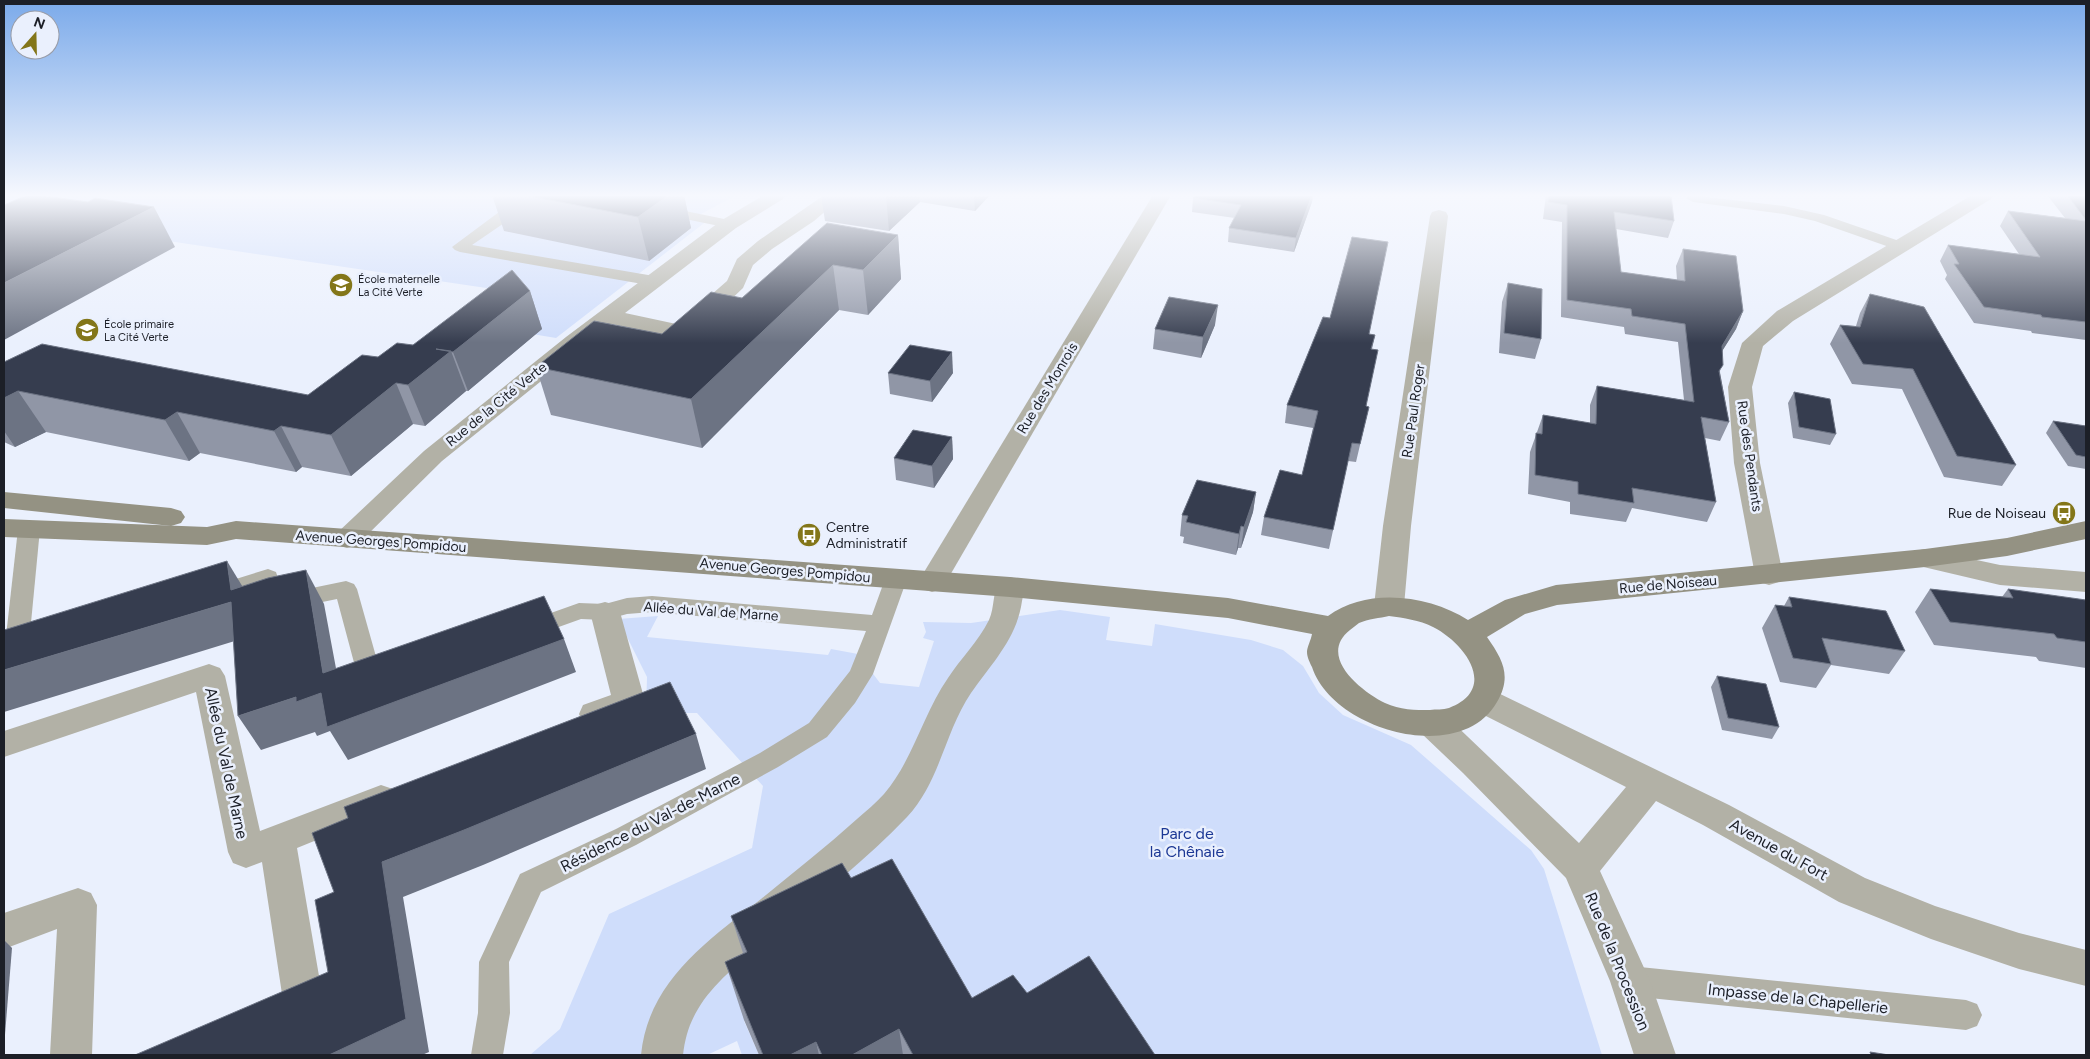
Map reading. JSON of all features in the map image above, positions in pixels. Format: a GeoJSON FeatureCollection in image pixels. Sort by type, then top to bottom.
{"type":"FeatureCollection","features":[{"type":"Feature","properties":{"kind":"street","name":"Rue de la Cité Verte"},"geometry":{"type":"LineString","coordinates":[[347,539],[433,456],[607,316],[702,244]]}},
{"type":"Feature","properties":{"kind":"street"},"geometry":{"type":"LineString","coordinates":[[607,316],[686,333],[696,320],[736,284],[744,263],[766,244]]}},
{"type":"Feature","properties":{"kind":"street","name":"Rue des Monrois"},"geometry":{"type":"LineString","coordinates":[[932,582],[1133,244]]}},
{"type":"Feature","properties":{"kind":"street","name":"Rue Paul Roger"},"geometry":{"type":"LineString","coordinates":[[1389,606],[1397,526],[1436,244]]}},
{"type":"Feature","properties":{"kind":"street","name":"Rue des Pendants"},"geometry":{"type":"LineString","coordinates":[[1769,575],[1748,463],[1740,387],[1753,343],[1785,316],[1903,244]]}},
{"type":"Feature","properties":{"kind":"street","name":"Avenue Georges Pompidou"},"geometry":{"type":"LineString","coordinates":[[4,500],[147,515],[227,521],[236,530]]}},
{"type":"Feature","properties":{"kind":"street","name":"Avenue Georges Pompidou"},"geometry":{"type":"LineString","coordinates":[[16,529],[207,536],[236,530],[720,565],[1010,587],[1228,608],[1331,627]]}},
{"type":"Feature","properties":{"kind":"street","name":"Rue de Noiseau"},"geometry":{"type":"LineString","coordinates":[[1466,635],[1515,607],[1556,595],[1925,558],[2007,547],[2086,530]]}},
{"type":"Feature","properties":{"kind":"street"},"geometry":{"type":"LineString","coordinates":[[1925,558],[2000,575],[2086,582]]}},
{"type":"Feature","properties":{"kind":"street"},"geometry":{"type":"LineString","coordinates":[[662,1055],[665,1031],[684,994],[716,958],[843,854],[896,805],[914,780],[942,716],[959,686],[991,645],[1004,617],[1010,587]]}},
{"type":"Feature","properties":{"kind":"street"},"geometry":{"type":"LineString","coordinates":[[1389,606],[1410,608],[1430,613],[1450,623],[1466,635],[1480,650],[1488,668],[1490,684],[1483,700],[1472,712],[1454,720],[1433,724],[1404,722],[1376,714],[1352,700],[1334,682],[1324,663],[1323,644],[1331,627],[1345,615],[1365,608],[1389,606]]}},
{"type":"Feature","properties":{"kind":"street"},"geometry":{"type":"LineString","coordinates":[[564,727],[629,701],[605,612]]}},
{"type":"Feature","properties":{"kind":"street","name":"Allée du Val de Marne"},"geometry":{"type":"LineString","coordinates":[[4,744],[209,676],[246,852],[407,788]]}},
{"type":"Feature","properties":{"kind":"street","name":"Avenue du Fort"},"geometry":{"type":"LineString","coordinates":[[1483,700],[1716,815],[1852,890],[1931,922],[2019,950],[2086,968]]}},
{"type":"Feature","properties":{"kind":"street"},"geometry":{"type":"LineString","coordinates":[[1433,724],[1475,763],[1580,868],[1650,782]]}},
{"type":"Feature","properties":{"kind":"street"},"geometry":{"type":"LineString","coordinates":[[261,1023],[304,1005],[277,840]]}},
{"type":"Feature","properties":{"kind":"street","name":"Rue de la Procession"},"geometry":{"type":"LineString","coordinates":[[1580,868],[1630,981],[1655,1055]]}},
{"type":"Feature","properties":{"kind":"street"},"geometry":{"type":"LineString","coordinates":[[4,931],[78,905],[71,1055]]}},
{"type":"Feature","properties":{"kind":"lane"},"geometry":{"type":"LineString","coordinates":[[463,244],[460,247],[654,281]]}},
{"type":"Feature","properties":{"kind":"lane"},"geometry":{"type":"LineString","coordinates":[[1895,244],[1900,246]]}},
{"type":"Feature","properties":{"kind":"lane"},"geometry":{"type":"LineString","coordinates":[[16,529],[18,656]]}},
{"type":"Feature","properties":{"kind":"lane"},"geometry":{"type":"LineString","coordinates":[[193,600],[268,577],[274,604],[346,589],[372,685],[391,678]]}},
{"type":"Feature","properties":{"kind":"lane"},"geometry":{"type":"LineString","coordinates":[[880,624],[896,579]]}},
{"type":"Feature","properties":{"kind":"lane","name":"Allée du Val de Marne"},"geometry":{"type":"LineString","coordinates":[[605,612],[628,606],[652,604],[880,624]]}},
{"type":"Feature","properties":{"kind":"lane"},"geometry":{"type":"LineString","coordinates":[[504,638],[579,611],[605,612]]}},
{"type":"Feature","properties":{"kind":"lane","name":"Résidence du Val-de-Marne"},"geometry":{"type":"LineString","coordinates":[[487,1055],[494,1013],[494,962],[530,883],[635,832],[769,760],[818,730],[846,696],[861,674],[880,624]]}},
{"type":"Feature","properties":{"kind":"lane","name":"Impasse de la Chapellerie"},"geometry":{"type":"LineString","coordinates":[[1630,981],[1966,1014]]}},
{"type":"Feature","properties":{"kind":"green space"},"geometry":{"type":"Polygon","coordinates":[[[192,244],[677,244],[556,338],[478,325],[520,293],[192,244]]]}},
{"type":"Feature","properties":{"kind":"green space","name":"Parc de la Chênaie"},"geometry":{"type":"Polygon","coordinates":[[[1060,610],[1110,617],[1106,640],[1152,646],[1155,624],[1251,640],[1283,650],[1303,666],[1319,693],[1343,715],[1411,745],[1531,850],[1544,869],[1602,1055],[1112,1055],[744,1021],[759,1055],[742,1055],[737,1041],[707,1055],[530,1055],[560,1029],[609,914],[752,848],[763,786],[697,713],[646,713],[647,677],[618,619],[658,616],[647,637],[828,655],[831,649],[858,654],[880,683],[919,687],[934,641],[923,638],[926,632],[923,622],[971,623],[1060,610]]]}},
{"type":"Feature","properties":{"kind":"building"},"geometry":{"type":"Polygon","coordinates":[[[4,244],[80,244],[4,283],[4,244]]]}},
{"type":"Feature","properties":{"kind":"building"},"geometry":{"type":"Polygon","coordinates":[[[803,244],[889,244],[863,270],[833,265],[691,399],[536,367],[594,321],[662,334],[711,292],[742,298],[803,244]]]}},
{"type":"Feature","properties":{"kind":"building"},"geometry":{"type":"Polygon","coordinates":[[[1350,244],[1388,244],[1369,334],[1375,335],[1371,349],[1378,350],[1366,406],[1369,407],[1360,444],[1352,443],[1333,530],[1264,517],[1280,470],[1302,475],[1318,411],[1287,405],[1323,317],[1330,318],[1350,244]]]}},
{"type":"Feature","properties":{"kind":"building"},"geometry":{"type":"Polygon","coordinates":[[[1567,244],[1618,244],[1621,272],[1685,281],[1683,249],[1736,256],[1743,311],[1722,346],[1723,365],[1719,371],[1729,422],[1701,417],[1716,502],[1632,488],[1634,503],[1578,494],[1578,482],[1535,475],[1536,433],[1542,434],[1543,415],[1596,424],[1597,386],[1694,402],[1685,324],[1632,316],[1631,309],[1567,300],[1567,244]]]}},
{"type":"Feature","properties":{"kind":"building"},"geometry":{"type":"Polygon","coordinates":[[[2031,244],[2086,244],[2086,322],[1984,307],[1954,264],[1959,264],[1948,245],[2040,257],[2031,244]]]}},
{"type":"Feature","properties":{"kind":"building"},"geometry":{"type":"Polygon","coordinates":[[[512,270],[530,291],[453,352],[450,352],[408,385],[396,383],[331,435],[281,426],[274,431],[177,412],[165,420],[18,391],[4,398],[4,362],[42,344],[308,395],[362,355],[378,357],[397,343],[413,345],[512,270]]]}},
{"type":"Feature","properties":{"kind":"building"},"geometry":{"type":"Polygon","coordinates":[[[1508,283],[1542,289],[1541,339],[1504,333],[1508,283]]]}},
{"type":"Feature","properties":{"kind":"building"},"geometry":{"type":"Polygon","coordinates":[[[1870,294],[1924,307],[2016,465],[1957,456],[1913,369],[1863,364],[1840,325],[1860,327],[1870,294]]]}},
{"type":"Feature","properties":{"kind":"building"},"geometry":{"type":"Polygon","coordinates":[[[1169,297],[1218,305],[1203,337],[1155,329],[1169,297]]]}},
{"type":"Feature","properties":{"kind":"building"},"geometry":{"type":"Polygon","coordinates":[[[910,345],[952,352],[930,381],[888,373],[910,345]]]}},
{"type":"Feature","properties":{"kind":"building"},"geometry":{"type":"Polygon","coordinates":[[[1794,392],[1830,399],[1836,434],[1799,427],[1794,392]]]}},
{"type":"Feature","properties":{"kind":"building"},"geometry":{"type":"Polygon","coordinates":[[[2053,421],[2086,426],[2086,457],[2076,455],[2053,421]]]}},
{"type":"Feature","properties":{"kind":"building"},"geometry":{"type":"Polygon","coordinates":[[[913,430],[952,437],[932,466],[894,458],[913,430]]]}},
{"type":"Feature","properties":{"kind":"building"},"geometry":{"type":"Polygon","coordinates":[[[1197,480],[1256,492],[1244,527],[1241,526],[1239,534],[1186,522],[1188,516],[1182,515],[1197,480]]]}},
{"type":"Feature","properties":{"kind":"building"},"geometry":{"type":"Polygon","coordinates":[[[227,561],[231,590],[268,578],[306,570],[323,673],[544,596],[564,639],[327,727],[321,693],[296,702],[296,697],[238,716],[231,602],[4,670],[4,630],[227,561]]]}},
{"type":"Feature","properties":{"kind":"building"},"geometry":{"type":"Polygon","coordinates":[[[1930,589],[2013,598],[2008,589],[2086,600],[2086,642],[2057,638],[2054,634],[1950,622],[1930,589]]]}},
{"type":"Feature","properties":{"kind":"building"},"geometry":{"type":"Polygon","coordinates":[[[1789,597],[1886,611],[1905,651],[1822,638],[1831,664],[1793,658],[1775,605],[1792,607],[1789,597]]]}},
{"type":"Feature","properties":{"kind":"building"},"geometry":{"type":"Polygon","coordinates":[[[1717,676],[1766,684],[1779,727],[1728,718],[1717,676]]]}},
{"type":"Feature","properties":{"kind":"building"},"geometry":{"type":"Polygon","coordinates":[[[670,682],[696,734],[382,862],[406,1019],[329,1055],[135,1055],[328,972],[315,900],[334,892],[312,833],[348,818],[344,807],[670,682]]]}},
{"type":"Feature","properties":{"kind":"building"},"geometry":{"type":"Polygon","coordinates":[[[892,859],[972,998],[1013,975],[1027,993],[1089,956],[1155,1055],[913,1055],[899,1029],[852,1055],[822,1055],[816,1042],[790,1055],[763,1055],[725,962],[747,952],[731,916],[842,863],[851,878],[892,859]]]}},
{"type":"Feature","properties":{"kind":"building"},"geometry":{"type":"Polygon","coordinates":[[[1870,1052],[1889,1055],[1871,1055],[1870,1052]]]}},
{"type":"Feature","properties":{"kind":"place","name":"École maternelle La Cité Verte"},"geometry":{"type":"Point","coordinates":[341,285]}},
{"type":"Feature","properties":{"kind":"place","name":"École primaire La Cité Verte"},"geometry":{"type":"Point","coordinates":[87,330]}},
{"type":"Feature","properties":{"kind":"place","name":"Rue de Noiseau"},"geometry":{"type":"Point","coordinates":[2064,513]}},
{"type":"Feature","properties":{"kind":"place","name":"Centre Administratif"},"geometry":{"type":"Point","coordinates":[809,535]}}]}
